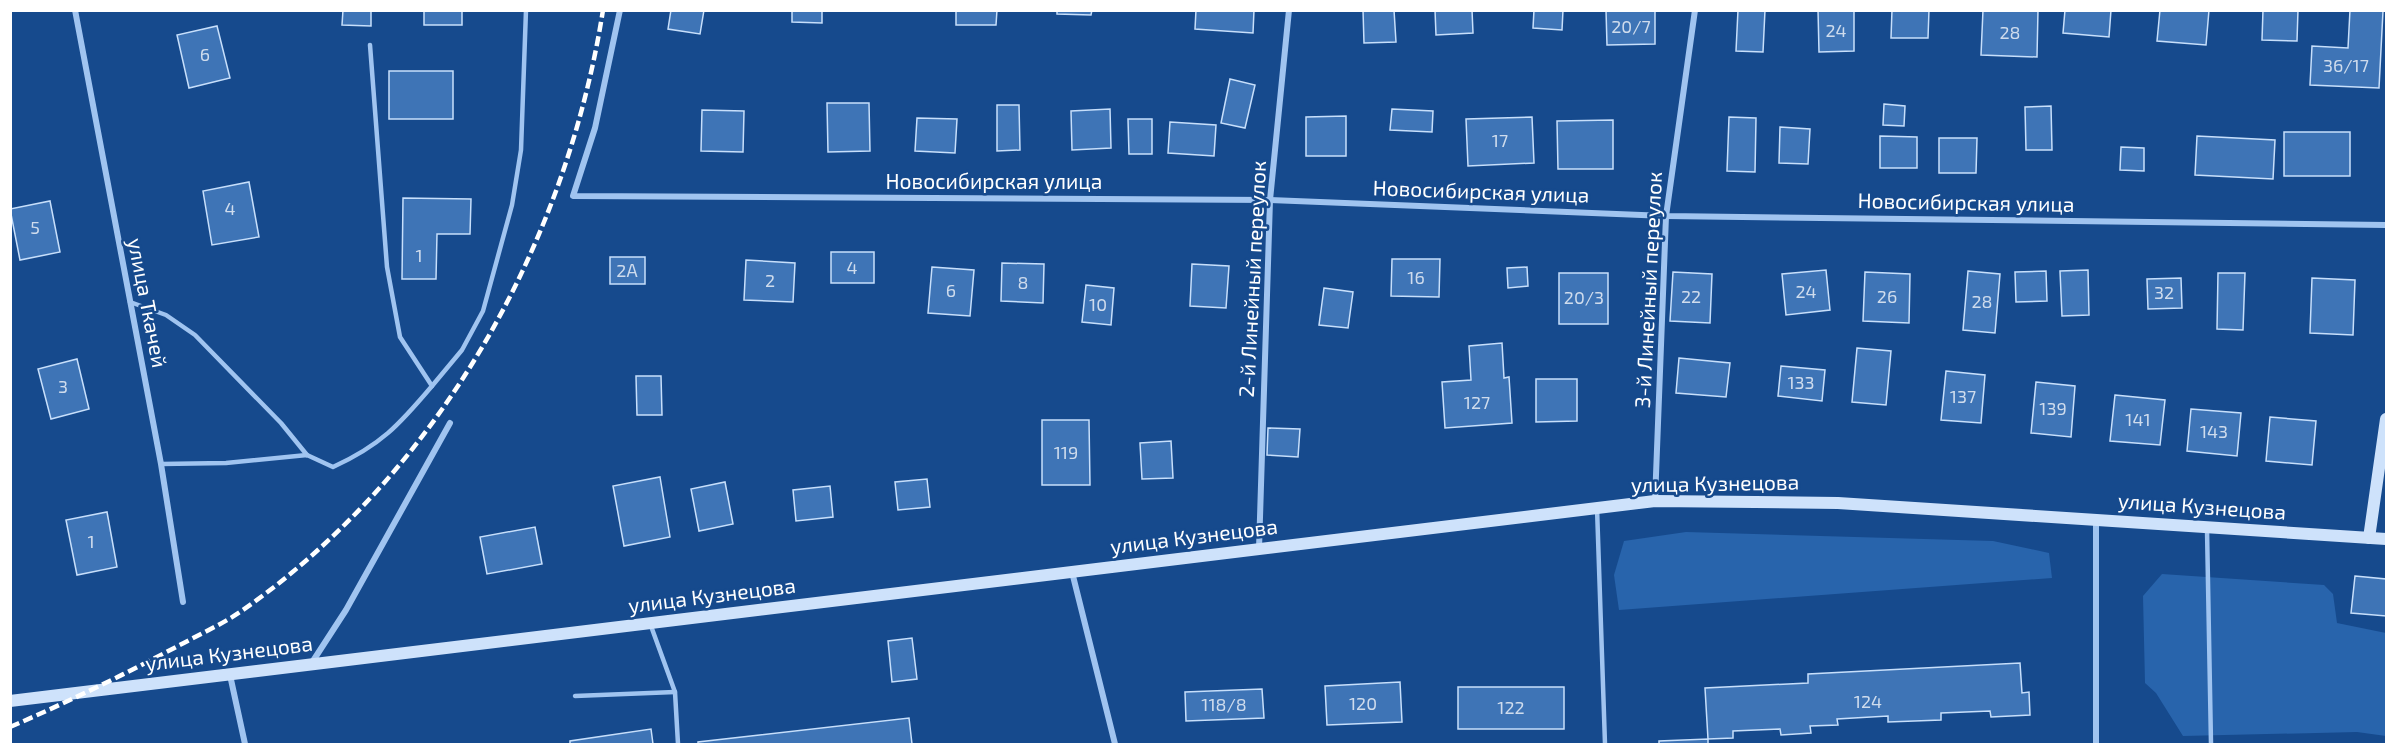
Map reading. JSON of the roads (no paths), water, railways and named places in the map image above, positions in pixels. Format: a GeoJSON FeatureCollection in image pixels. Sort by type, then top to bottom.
{"type":"FeatureCollection","features":[{"type":"Feature","properties":{"kind":"main road"},"geometry":{"type":"LineString","coordinates":[[2369,538],[2386,419]]}},
{"type":"Feature","properties":{"kind":"main road","name":"улица Кузнецова"},"geometry":{"type":"LineString","coordinates":[[10,701],[1655,501],[1838,503],[2386,539]]}},
{"type":"Feature","properties":{"kind":"street","name":"улица Ткачей"},"geometry":{"type":"LineString","coordinates":[[75,10],[161,464],[183,602]]}},
{"type":"Feature","properties":{"kind":"street","name":"Новосибирская улица"},"geometry":{"type":"LineString","coordinates":[[620,10],[595,128],[573,196],[1270,200],[1666,216],[2386,225]]}},
{"type":"Feature","properties":{"kind":"street","name":"2-й Линейный переулок"},"geometry":{"type":"LineString","coordinates":[[1259,549],[1270,200],[1289,10]]}},
{"type":"Feature","properties":{"kind":"street","name":"3-й Линейный переулок"},"geometry":{"type":"LineString","coordinates":[[1655,501],[1666,216],[1695,10]]}},
{"type":"Feature","properties":{"kind":"street"},"geometry":{"type":"LineString","coordinates":[[310,664],[346,610],[450,423]]}},
{"type":"Feature","properties":{"kind":"street"},"geometry":{"type":"LineString","coordinates":[[2096,519],[2096,744]]}},
{"type":"Feature","properties":{"kind":"street"},"geometry":{"type":"LineString","coordinates":[[1072,572],[1115,744]]}},
{"type":"Feature","properties":{"kind":"street"},"geometry":{"type":"LineString","coordinates":[[230,674],[246,744]]}},
{"type":"Feature","properties":{"kind":"lane"},"geometry":{"type":"LineString","coordinates":[[130,302],[166,315],[195,335],[281,423],[307,455],[333,466],[365,452],[398,426],[432,386],[462,350],[483,311],[512,205],[521,150],[526,10]]}},
{"type":"Feature","properties":{"kind":"lane"},"geometry":{"type":"LineString","coordinates":[[370,45],[389,279],[400,337],[432,386]]}},
{"type":"Feature","properties":{"kind":"lane"},"geometry":{"type":"LineString","coordinates":[[161,464],[225,463],[307,455]]}},
{"type":"Feature","properties":{"kind":"lane"},"geometry":{"type":"LineString","coordinates":[[1597,508],[1605,744]]}},
{"type":"Feature","properties":{"kind":"lane"},"geometry":{"type":"LineString","coordinates":[[2207,529],[2211,744]]}},
{"type":"Feature","properties":{"kind":"lane"},"geometry":{"type":"LineString","coordinates":[[650,623],[675,692],[678,744]]}},
{"type":"Feature","properties":{"kind":"lane"},"geometry":{"type":"LineString","coordinates":[[575,696],[675,692]]}},
{"type":"Feature","properties":{"kind":"railway"},"geometry":{"type":"LineString","coordinates":[[10,727],[116,678],[243,610],[313,554],[377,491],[433,421],[483,346],[525,267],[559,183],[585,98],[603,10]]}}]}
